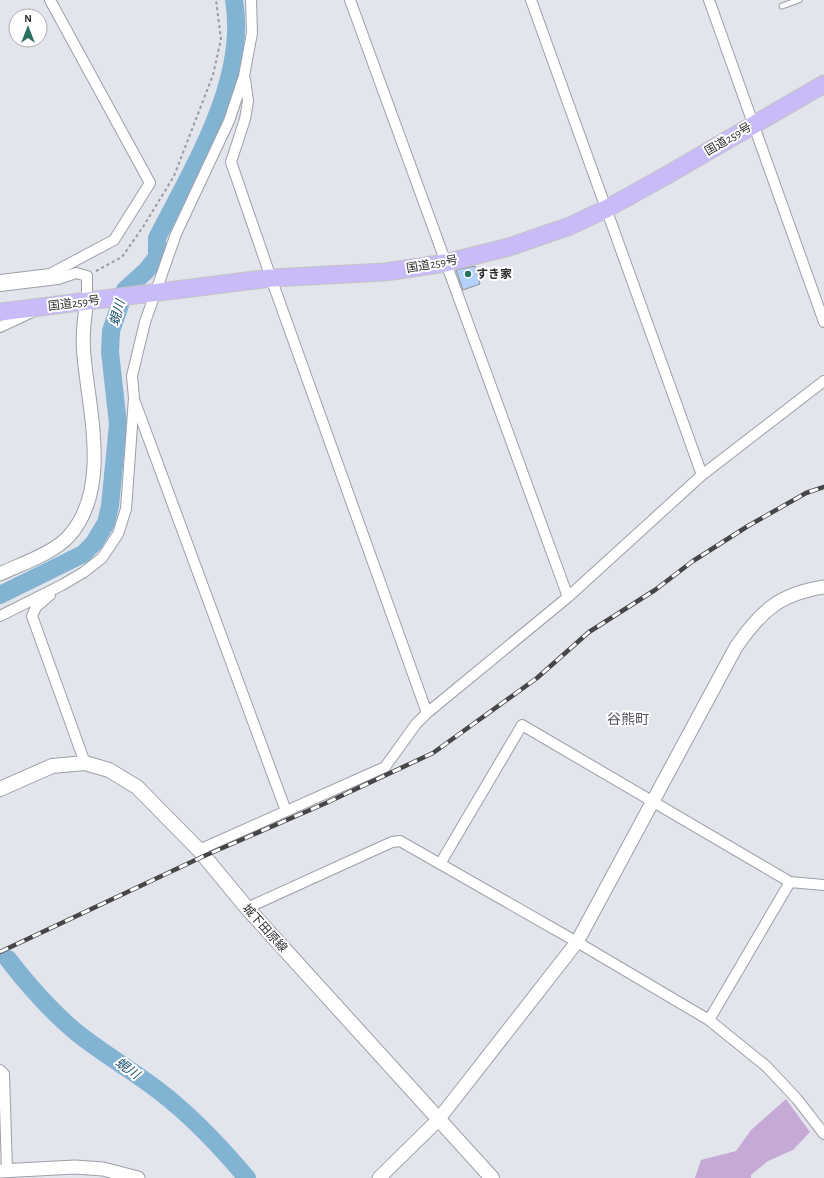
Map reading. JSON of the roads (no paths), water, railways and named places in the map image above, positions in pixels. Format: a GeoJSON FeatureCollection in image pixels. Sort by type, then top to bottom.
{"type":"FeatureCollection","features":[{"type":"Feature","properties":{"kind":"highway","name":"国道259号"},"geometry":{"type":"LineString","coordinates":[[0,312],[271,278],[385,272],[445,263],[509,247],[570,226],[606,209],[824,84]]}},
{"type":"Feature","properties":{"kind":"main road","name":"城下田原線"},"geometry":{"type":"LineString","coordinates":[[0,789],[52,766],[85,763],[109,770],[137,787],[199,850],[247,908],[492,1178]]}},
{"type":"Feature","properties":{"kind":"street"},"geometry":{"type":"LineString","coordinates":[[0,280],[50,274],[114,240],[150,183],[50,0]]}},
{"type":"Feature","properties":{"kind":"street"},"geometry":{"type":"LineString","coordinates":[[0,616],[62,585],[84,572],[102,558],[118,534],[126,509],[134,398],[132,376],[152,294],[176,234],[229,121],[244,76],[252,33],[251,0]]}},
{"type":"Feature","properties":{"kind":"street"},"geometry":{"type":"LineString","coordinates":[[350,0],[568,597]]}},
{"type":"Feature","properties":{"kind":"street"},"geometry":{"type":"LineString","coordinates":[[531,0],[702,475]]}},
{"type":"Feature","properties":{"kind":"street"},"geometry":{"type":"LineString","coordinates":[[709,0],[824,322]]}},
{"type":"Feature","properties":{"kind":"street"},"geometry":{"type":"LineString","coordinates":[[244,76],[248,101],[245,119],[231,162],[427,713]]}},
{"type":"Feature","properties":{"kind":"street"},"geometry":{"type":"LineString","coordinates":[[0,286],[58,279],[76,273],[87,276],[84,354],[92,410],[94,454],[88,505],[79,522],[69,536],[56,546],[0,574]]}},
{"type":"Feature","properties":{"kind":"street"},"geometry":{"type":"LineString","coordinates":[[0,327],[18,320],[41,307]]}},
{"type":"Feature","properties":{"kind":"street"},"geometry":{"type":"LineString","coordinates":[[199,850],[385,767],[416,724],[427,713],[568,597],[702,475],[824,381]]}},
{"type":"Feature","properties":{"kind":"street"},"geometry":{"type":"LineString","coordinates":[[134,398],[286,811]]}},
{"type":"Feature","properties":{"kind":"street"},"geometry":{"type":"LineString","coordinates":[[62,585],[36,607],[32,616],[85,763]]}},
{"type":"Feature","properties":{"kind":"street"},"geometry":{"type":"LineString","coordinates":[[379,1178],[438,1120],[577,942],[736,647],[753,622],[762,613],[782,600],[824,587]]}},
{"type":"Feature","properties":{"kind":"street"},"geometry":{"type":"LineString","coordinates":[[440,864],[522,724],[790,882],[824,885]]}},
{"type":"Feature","properties":{"kind":"street"},"geometry":{"type":"LineString","coordinates":[[247,908],[392,842],[400,841],[710,1020],[766,1066],[797,1099],[824,1134]]}},
{"type":"Feature","properties":{"kind":"street"},"geometry":{"type":"LineString","coordinates":[[710,1020],[790,882]]}},
{"type":"Feature","properties":{"kind":"street"},"geometry":{"type":"LineString","coordinates":[[0,1070],[4,1074],[4,1170],[75,1167],[103,1169],[138,1178]]}},
{"type":"Feature","properties":{"kind":"lane"},"geometry":{"type":"LineString","coordinates":[[782,6],[799,0]]}},
{"type":"Feature","properties":{"kind":"waterway","name":"蜆川"},"geometry":{"type":"LineString","coordinates":[[0,595],[83,554],[94,543],[106,523],[110,506],[118,424],[110,352],[111,331],[125,290],[146,271],[157,257],[157,238],[186,183],[214,124],[225,93],[233,62],[236,31],[234,0]]}},
{"type":"Feature","properties":{"kind":"waterway","name":"蜆川"},"geometry":{"type":"LineString","coordinates":[[8,959],[23,978],[58,1016],[76,1032],[151,1085],[175,1104],[194,1121],[247,1178]]}},
{"type":"Feature","properties":{"kind":"railway"},"geometry":{"type":"LineString","coordinates":[[0,952],[204,856],[326,803],[433,753],[537,678],[589,632],[655,590],[693,561],[748,526],[806,493],[824,487]]}},
{"type":"Feature","properties":{"kind":"place","name":"すき家"},"geometry":{"type":"Point","coordinates":[468,274]}},
{"type":"Feature","properties":{"kind":"district","name":"谷熊町"},"geometry":{"type":"Point","coordinates":[628,720]}}]}
